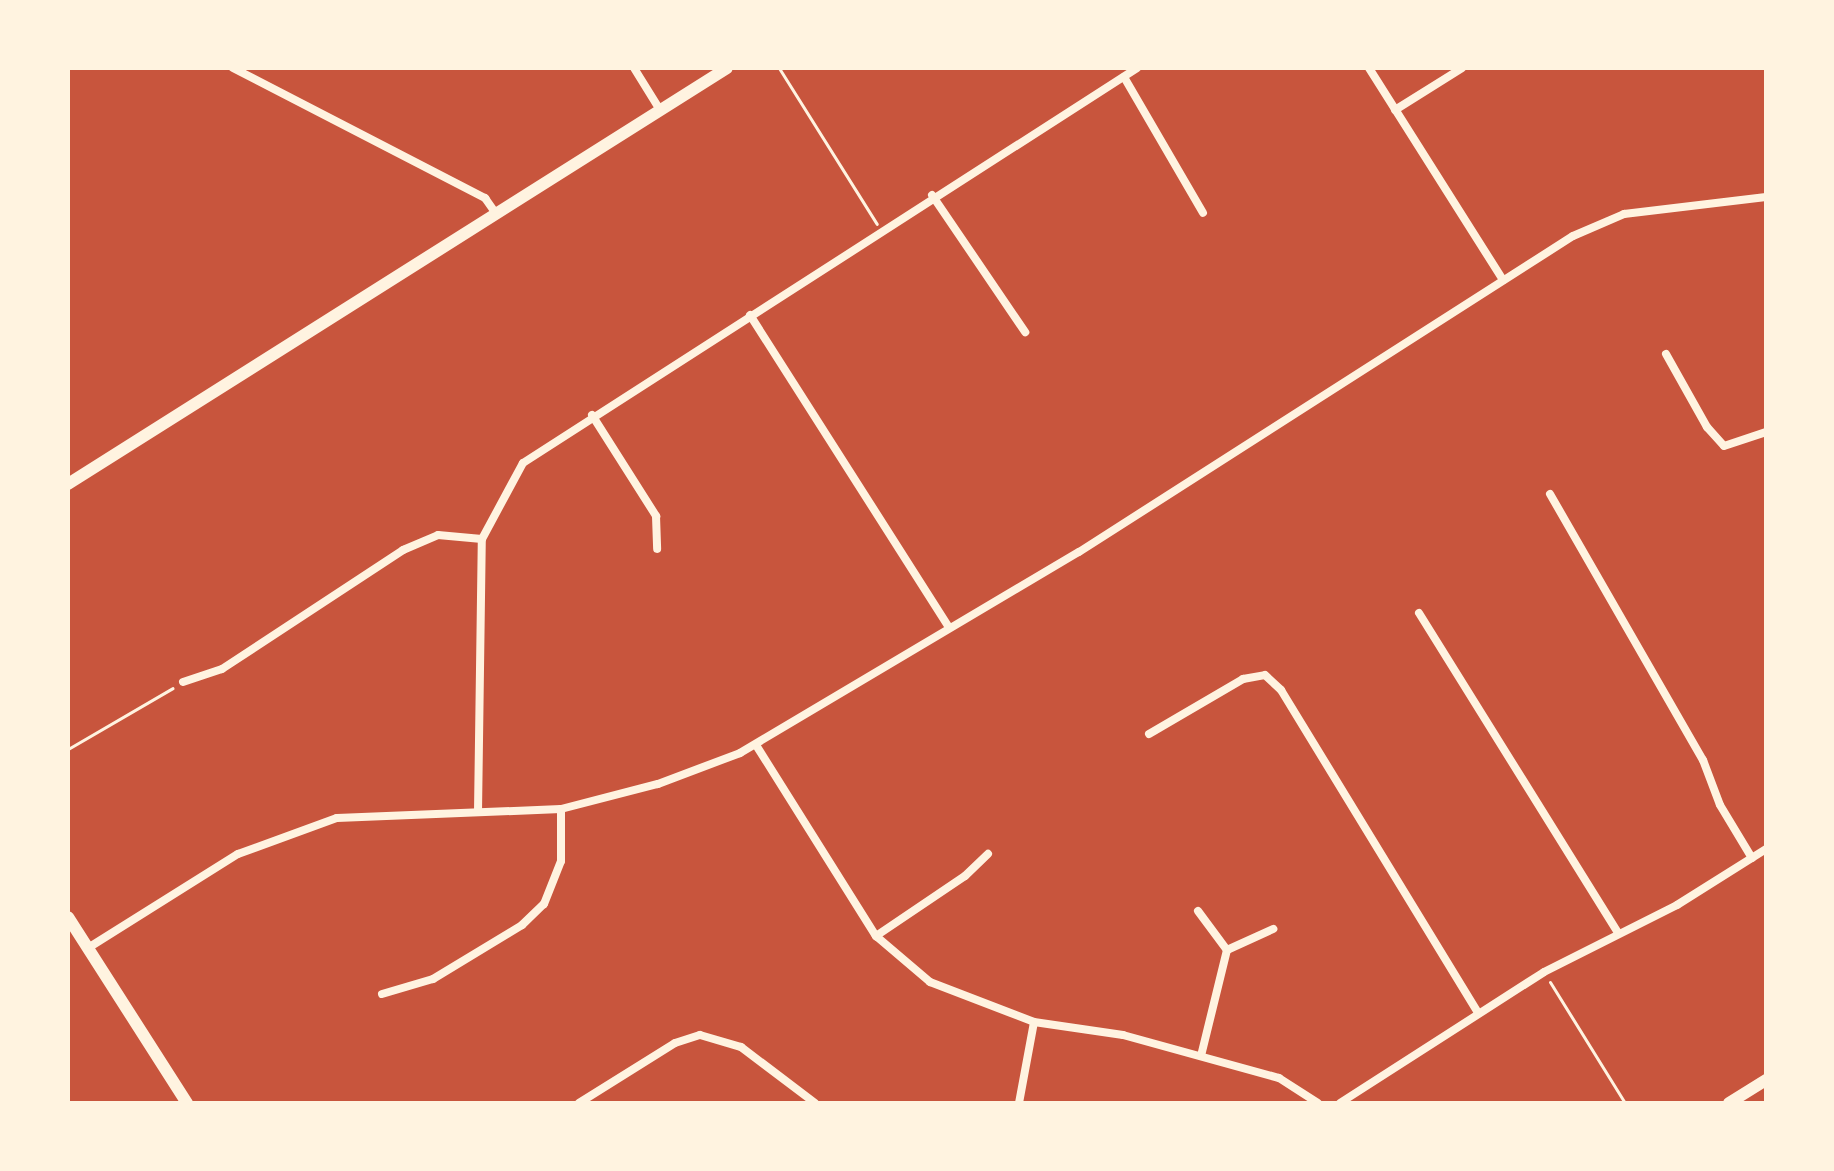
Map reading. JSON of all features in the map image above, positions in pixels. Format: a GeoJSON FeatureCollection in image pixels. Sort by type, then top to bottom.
{"type":"FeatureCollection","features":[{"type":"Feature","properties":{"kind":"street"},"geometry":{"type":"LineString","coordinates":[[233,68],[485,198],[496,214]]}},
{"type":"Feature","properties":{"kind":"street"},"geometry":{"type":"LineString","coordinates":[[634,68],[660,110]]}},
{"type":"Feature","properties":{"kind":"street"},"geometry":{"type":"LineString","coordinates":[[68,484],[727,68]]}},
{"type":"Feature","properties":{"kind":"street"},"geometry":{"type":"LineString","coordinates":[[478,812],[482,539],[523,463],[932,195],[1137,68]]}},
{"type":"Feature","properties":{"kind":"street"},"geometry":{"type":"LineString","coordinates":[[1369,68],[1503,280]]}},
{"type":"Feature","properties":{"kind":"street"},"geometry":{"type":"LineString","coordinates":[[1395,110],[1462,68]]}},
{"type":"Feature","properties":{"kind":"street"},"geometry":{"type":"LineString","coordinates":[[1124,77],[1203,213]]}},
{"type":"Feature","properties":{"kind":"street"},"geometry":{"type":"LineString","coordinates":[[932,195],[1025,332]]}},
{"type":"Feature","properties":{"kind":"street"},"geometry":{"type":"LineString","coordinates":[[88,948],[238,854],[337,818],[561,809],[658,784],[756,745],[1079,552],[1503,280],[1613,218],[1669,206],[1766,197]]}},
{"type":"Feature","properties":{"kind":"street"},"geometry":{"type":"LineString","coordinates":[[750,315],[949,627]]}},
{"type":"Feature","properties":{"kind":"street"},"geometry":{"type":"LineString","coordinates":[[1666,354],[1707,427],[1724,446],[1766,432]]}},
{"type":"Feature","properties":{"kind":"street"},"geometry":{"type":"LineString","coordinates":[[592,415],[656,516],[657,549]]}},
{"type":"Feature","properties":{"kind":"street"},"geometry":{"type":"LineString","coordinates":[[1550,494],[1703,760],[1720,805],[1752,858]]}},
{"type":"Feature","properties":{"kind":"street"},"geometry":{"type":"LineString","coordinates":[[183,682],[222,669],[403,550],[438,535],[482,539]]}},
{"type":"Feature","properties":{"kind":"street"},"geometry":{"type":"LineString","coordinates":[[1419,613],[1618,933]]}},
{"type":"Feature","properties":{"kind":"street"},"geometry":{"type":"LineString","coordinates":[[1149,734],[1243,679],[1265,675],[1281,690],[1478,1013]]}},
{"type":"Feature","properties":{"kind":"street"},"geometry":{"type":"LineString","coordinates":[[756,745],[876,936],[930,982],[1034,1022],[1123,1035],[1293,1082],[1318,1103]]}},
{"type":"Feature","properties":{"kind":"street"},"geometry":{"type":"LineString","coordinates":[[382,994],[433,979],[522,925],[544,904],[561,861],[561,809]]}},
{"type":"Feature","properties":{"kind":"street"},"geometry":{"type":"LineString","coordinates":[[1340,1103],[1544,972],[1677,905],[1766,849]]}},
{"type":"Feature","properties":{"kind":"street"},"geometry":{"type":"LineString","coordinates":[[876,936],[965,876],[988,854]]}},
{"type":"Feature","properties":{"kind":"street"},"geometry":{"type":"LineString","coordinates":[[1198,911],[1227,950]]}},
{"type":"Feature","properties":{"kind":"street"},"geometry":{"type":"LineString","coordinates":[[68,917],[187,1103]]}},
{"type":"Feature","properties":{"kind":"street"},"geometry":{"type":"LineString","coordinates":[[1227,950],[1273,929]]}},
{"type":"Feature","properties":{"kind":"street"},"geometry":{"type":"LineString","coordinates":[[1201,1056],[1227,950]]}},
{"type":"Feature","properties":{"kind":"street"},"geometry":{"type":"LineString","coordinates":[[1019,1103],[1034,1022]]}},
{"type":"Feature","properties":{"kind":"street"},"geometry":{"type":"LineString","coordinates":[[579,1103],[675,1043],[700,1035],[741,1047],[815,1103]]}},
{"type":"Feature","properties":{"kind":"street"},"geometry":{"type":"LineString","coordinates":[[1729,1103],[1766,1080]]}},
{"type":"Feature","properties":{"kind":"path"},"geometry":{"type":"LineString","coordinates":[[779,68],[881,229]]}},
{"type":"Feature","properties":{"kind":"path"},"geometry":{"type":"LineString","coordinates":[[68,749],[183,682]]}},
{"type":"Feature","properties":{"kind":"path"},"geometry":{"type":"LineString","coordinates":[[1544,972],[1625,1103]]}}]}
